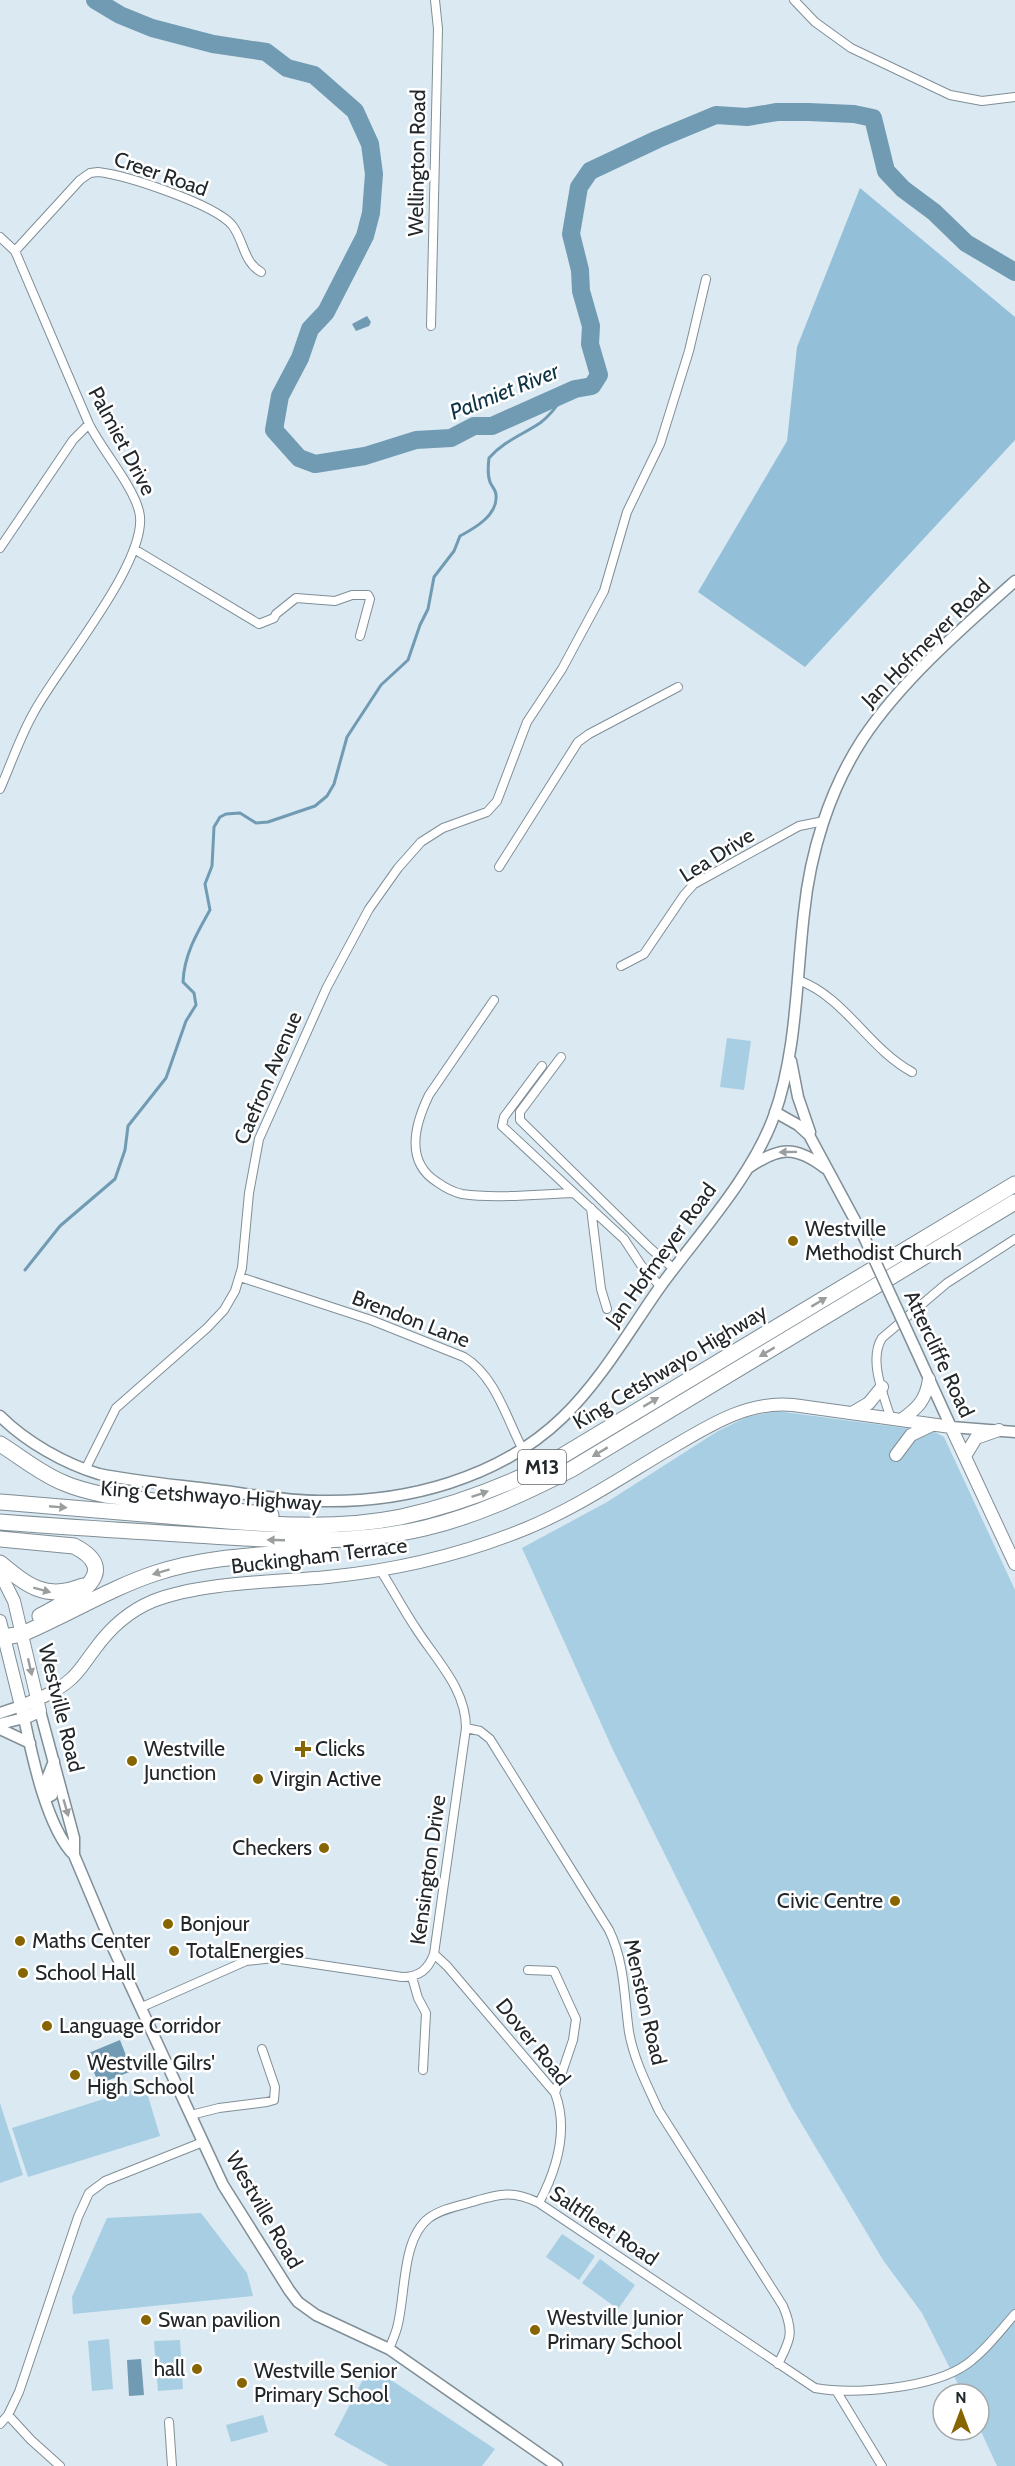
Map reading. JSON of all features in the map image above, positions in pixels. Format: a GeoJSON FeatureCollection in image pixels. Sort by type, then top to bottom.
{"type":"FeatureCollection","features":[{"type":"Feature","properties":{"kind":"highway","name":"King Cetshwayo Highway"},"geometry":{"type":"LineString","coordinates":[[0,1502],[301,1526],[368,1522],[441,1507],[492,1490],[547,1465],[1015,1184]]}},
{"type":"Feature","properties":{"kind":"highway","name":"King Cetshwayo Highway"},"geometry":{"type":"LineString","coordinates":[[1,1522],[296,1541],[339,1540],[386,1535],[456,1520],[507,1500],[572,1469],[1015,1202]]}},
{"type":"Feature","properties":{"kind":"highway"},"geometry":{"type":"LineString","coordinates":[[1,1444],[63,1483],[105,1495],[302,1517],[336,1517],[441,1507]]}},
{"type":"Feature","properties":{"kind":"highway"},"geometry":{"type":"LineString","coordinates":[[2,1631],[21,1630],[135,1581],[176,1567],[218,1560],[326,1549],[386,1535]]}},
{"type":"Feature","properties":{"kind":"highway"},"geometry":{"type":"LineString","coordinates":[[3,1539],[62,1544],[83,1551],[94,1565],[90,1584],[85,1590],[21,1630]]}},
{"type":"Feature","properties":{"kind":"highway"},"geometry":{"type":"LineString","coordinates":[[0,1563],[25,1584],[44,1591],[68,1591],[90,1584]]}},
{"type":"Feature","properties":{"kind":"main road"},"geometry":{"type":"LineString","coordinates":[[896,1419],[921,1404],[926,1395],[929,1379]]}},
{"type":"Feature","properties":{"kind":"main road"},"geometry":{"type":"LineString","coordinates":[[852,1413],[869,1403],[882,1387]]}},
{"type":"Feature","properties":{"kind":"main road","name":"Buckingham Terrace"},"geometry":{"type":"LineString","coordinates":[[23,1712],[39,1705],[74,1676],[108,1632],[124,1617],[154,1601],[207,1588],[381,1571],[454,1554],[528,1528],[593,1494],[710,1426],[743,1411],[782,1404],[951,1427]]}},
{"type":"Feature","properties":{"kind":"main road"},"geometry":{"type":"LineString","coordinates":[[896,1455],[911,1435],[933,1424]]}},
{"type":"Feature","properties":{"kind":"main road","name":"Attercliffe Road"},"geometry":{"type":"LineString","coordinates":[[951,1427],[1015,1564]]}},
{"type":"Feature","properties":{"kind":"main road"},"geometry":{"type":"LineString","coordinates":[[965,1456],[976,1438],[999,1430]]}},
{"type":"Feature","properties":{"kind":"main road","name":"Westville Road"},"geometry":{"type":"LineString","coordinates":[[0,1573],[11,1592],[39,1705]]}},
{"type":"Feature","properties":{"kind":"main road","name":"Westville Road"},"geometry":{"type":"LineString","coordinates":[[2,1631],[23,1712]]}},
{"type":"Feature","properties":{"kind":"main road"},"geometry":{"type":"LineString","coordinates":[[0,1655],[12,1669]]}},
{"type":"Feature","properties":{"kind":"street","name":"Wellington Road"},"geometry":{"type":"LineString","coordinates":[[431,326],[438,29],[435,0]]}},
{"type":"Feature","properties":{"kind":"street"},"geometry":{"type":"LineString","coordinates":[[794,0],[815,22],[851,48],[950,95],[982,101],[1015,97]]}},
{"type":"Feature","properties":{"kind":"street","name":"Creer Road"},"geometry":{"type":"LineString","coordinates":[[15,251],[80,180],[90,173],[98,172],[175,195],[208,208],[224,218],[234,228],[248,262],[261,272]]}},
{"type":"Feature","properties":{"kind":"street","name":"Palmiet Drive"},"geometry":{"type":"LineString","coordinates":[[0,237],[15,251],[89,424],[99,444],[132,494],[139,511],[140,529],[134,549],[116,587],[32,714],[0,789]]}},
{"type":"Feature","properties":{"kind":"street","name":"Caefron Avenue"},"geometry":{"type":"LineString","coordinates":[[85,1470],[116,1408],[219,1317],[228,1303],[240,1277],[255,1150],[347,947],[369,909],[411,853],[428,836],[487,812],[497,801],[527,722],[562,669],[604,591],[627,512],[660,444],[689,351],[705,279]]}},
{"type":"Feature","properties":{"kind":"street"},"geometry":{"type":"LineString","coordinates":[[0,548],[74,440],[89,424]]}},
{"type":"Feature","properties":{"kind":"street"},"geometry":{"type":"LineString","coordinates":[[134,549],[247,619],[259,624],[274,618],[296,598],[335,601],[352,595],[368,595],[370,599],[360,636]]}},
{"type":"Feature","properties":{"kind":"street","name":"Jan Hofmeyer Road"},"geometry":{"type":"LineString","coordinates":[[0,1416],[43,1447],[85,1470],[125,1479],[320,1501],[364,1499],[430,1488],[484,1470],[522,1448],[562,1417],[591,1385],[744,1171],[760,1146],[775,1112],[790,1051],[807,886],[824,821],[847,768],[874,724],[906,685],[1015,581]]}},
{"type":"Feature","properties":{"kind":"street"},"geometry":{"type":"LineString","coordinates":[[499,867],[578,742],[678,687]]}},
{"type":"Feature","properties":{"kind":"street","name":"Lea Drive"},"geometry":{"type":"LineString","coordinates":[[621,966],[644,954],[684,895],[694,885],[799,826],[824,821]]}},
{"type":"Feature","properties":{"kind":"street"},"geometry":{"type":"LineString","coordinates":[[798,980],[823,992],[888,1056],[912,1072]]}},
{"type":"Feature","properties":{"kind":"street"},"geometry":{"type":"LineString","coordinates":[[494,1000],[429,1095],[421,1111],[415,1136],[419,1163],[434,1180],[461,1194],[574,1193]]}},
{"type":"Feature","properties":{"kind":"street"},"geometry":{"type":"LineString","coordinates":[[790,1051],[798,1097],[813,1142]]}},
{"type":"Feature","properties":{"kind":"street"},"geometry":{"type":"LineString","coordinates":[[561,1057],[520,1112],[520,1120],[674,1269]]}},
{"type":"Feature","properties":{"kind":"street"},"geometry":{"type":"LineString","coordinates":[[542,1066],[504,1117],[502,1126],[624,1239],[641,1265],[661,1287]]}},
{"type":"Feature","properties":{"kind":"street","name":"Attercliffe Road"},"geometry":{"type":"LineString","coordinates":[[775,1112],[798,1125],[813,1142],[830,1172],[864,1238],[951,1427]]}},
{"type":"Feature","properties":{"kind":"street"},"geometry":{"type":"LineString","coordinates":[[744,1171],[765,1157],[792,1151],[807,1156],[830,1172]]}},
{"type":"Feature","properties":{"kind":"street"},"geometry":{"type":"LineString","coordinates":[[591,1208],[601,1289],[607,1309]]}},
{"type":"Feature","properties":{"kind":"street"},"geometry":{"type":"LineString","coordinates":[[896,1419],[882,1387],[876,1360],[878,1345],[882,1338],[947,1283],[1015,1239]]}},
{"type":"Feature","properties":{"kind":"street","name":"Brendon Lane"},"geometry":{"type":"LineString","coordinates":[[240,1277],[371,1320],[474,1364],[488,1379],[522,1448]]}},
{"type":"Feature","properties":{"kind":"street"},"geometry":{"type":"LineString","coordinates":[[951,1427],[1015,1432]]}},
{"type":"Feature","properties":{"kind":"street"},"geometry":{"type":"LineString","coordinates":[[381,1571],[413,1625],[460,1695],[465,1711],[465,1728]]}},
{"type":"Feature","properties":{"kind":"street","name":"Westville Road"},"geometry":{"type":"LineString","coordinates":[[39,1705],[74,1838],[74,1855]]}},
{"type":"Feature","properties":{"kind":"street"},"geometry":{"type":"LineString","coordinates":[[0,1713],[23,1712]]}},
{"type":"Feature","properties":{"kind":"street"},"geometry":{"type":"LineString","coordinates":[[0,1724],[23,1712]]}},
{"type":"Feature","properties":{"kind":"street","name":"Westville Road"},"geometry":{"type":"LineString","coordinates":[[23,1712],[45,1799],[65,1846],[74,1855],[203,2142],[238,2210],[276,2272],[298,2302],[316,2315],[389,2349],[557,2466]]}},
{"type":"Feature","properties":{"kind":"street","name":"Kensington Drive"},"geometry":{"type":"LineString","coordinates":[[412,1977],[429,1966],[434,1954],[465,1728]]}},
{"type":"Feature","properties":{"kind":"street","name":"Menston Road"},"geometry":{"type":"LineString","coordinates":[[465,1728],[480,1731],[490,1739],[609,1930],[621,1963],[633,2050],[650,2092],[670,2130],[783,2306],[790,2323],[791,2337],[778,2364]]}},
{"type":"Feature","properties":{"kind":"street"},"geometry":{"type":"LineString","coordinates":[[0,1729],[30,1743]]}},
{"type":"Feature","properties":{"kind":"street"},"geometry":{"type":"LineString","coordinates":[[45,1799],[52,1795],[48,1776],[54,1761]]}},
{"type":"Feature","properties":{"kind":"street","name":"Dover Road"},"geometry":{"type":"LineString","coordinates":[[434,1954],[447,1966],[555,2093],[561,2118],[560,2143],[551,2180],[539,2203]]}},
{"type":"Feature","properties":{"kind":"street"},"geometry":{"type":"LineString","coordinates":[[142,2007],[228,1968],[255,1959],[274,1958],[412,1977],[418,1998],[426,2013],[423,2070]]}},
{"type":"Feature","properties":{"kind":"street"},"geometry":{"type":"LineString","coordinates":[[528,1970],[554,1971],[576,2019],[573,2040],[555,2093]]}},
{"type":"Feature","properties":{"kind":"street"},"geometry":{"type":"LineString","coordinates":[[191,2115],[219,2108],[274,2100],[275,2087],[262,2049]]}},
{"type":"Feature","properties":{"kind":"street"},"geometry":{"type":"LineString","coordinates":[[0,2424],[8,2415],[19,2392],[78,2217],[89,2193],[105,2181],[203,2142]]}},
{"type":"Feature","properties":{"kind":"street","name":"Saltfleet Road"},"geometry":{"type":"LineString","coordinates":[[389,2349],[397,2328],[410,2251],[416,2233],[428,2219],[442,2211],[497,2195],[523,2195],[539,2203],[815,2388],[837,2392]]}},
{"type":"Feature","properties":{"kind":"street"},"geometry":{"type":"LineString","coordinates":[[882,2466],[837,2392],[925,2383],[950,2373],[966,2364],[1015,2314]]}},
{"type":"Feature","properties":{"kind":"street"},"geometry":{"type":"LineString","coordinates":[[8,2415],[39,2448],[60,2466]]}},
{"type":"Feature","properties":{"kind":"street"},"geometry":{"type":"LineString","coordinates":[[169,2422],[172,2466]]}},
{"type":"Feature","properties":{"kind":"shaded area"},"geometry":{"type":"Polygon","coordinates":[[[860,188],[1015,317],[1015,440],[805,667],[698,592],[787,441],[797,347],[860,188]]]}},
{"type":"Feature","properties":{"kind":"shaded area"},"geometry":{"type":"Polygon","coordinates":[[[367,316],[371,322],[369,326],[356,331],[352,324],[367,316]]]}},
{"type":"Feature","properties":{"kind":"shaded area"},"geometry":{"type":"Polygon","coordinates":[[[727,1038],[751,1041],[744,1090],[720,1087],[727,1038]]]}},
{"type":"Feature","properties":{"kind":"shaded area"},"geometry":{"type":"Polygon","coordinates":[[[776,1411],[935,1432],[944,1437],[1015,1590],[1015,2466],[997,2466],[986,2442],[991,2442],[991,2382],[957,2382],[922,2313],[883,2260],[791,2106],[613,1750],[522,1548],[607,1502],[718,1431],[747,1417],[776,1411]]]}},
{"type":"Feature","properties":{"kind":"shaded area"},"geometry":{"type":"Polygon","coordinates":[[[120,2040],[132,2071],[99,2084],[86,2054],[120,2040]]]}},
{"type":"Feature","properties":{"kind":"shaded area"},"geometry":{"type":"Polygon","coordinates":[[[145,2086],[160,2136],[28,2177],[12,2128],[145,2086]]]}},
{"type":"Feature","properties":{"kind":"shaded area"},"geometry":{"type":"Polygon","coordinates":[[[0,2103],[23,2175],[0,2183],[0,2103]]]}},
{"type":"Feature","properties":{"kind":"shaded area"},"geometry":{"type":"Polygon","coordinates":[[[201,2213],[247,2273],[253,2296],[73,2314],[72,2297],[107,2218],[201,2213]]]}},
{"type":"Feature","properties":{"kind":"shaded area"},"geometry":{"type":"Polygon","coordinates":[[[562,2234],[595,2256],[579,2280],[546,2257],[562,2234]]]}},
{"type":"Feature","properties":{"kind":"shaded area"},"geometry":{"type":"Polygon","coordinates":[[[600,2259],[635,2285],[618,2309],[582,2283],[600,2259]]]}},
{"type":"Feature","properties":{"kind":"shaded area"},"geometry":{"type":"Polygon","coordinates":[[[109,2339],[113,2389],[92,2391],[88,2341],[109,2339]]]}},
{"type":"Feature","properties":{"kind":"shaded area"},"geometry":{"type":"Polygon","coordinates":[[[180,2340],[183,2389],[158,2391],[154,2341],[180,2340]]]}},
{"type":"Feature","properties":{"kind":"shaded area"},"geometry":{"type":"Polygon","coordinates":[[[141,2359],[144,2395],[129,2396],[127,2360],[141,2359]]]}},
{"type":"Feature","properties":{"kind":"shaded area"},"geometry":{"type":"Polygon","coordinates":[[[370,2366],[495,2449],[482,2466],[389,2466],[334,2435],[370,2366]]]}},
{"type":"Feature","properties":{"kind":"shaded area"},"geometry":{"type":"Polygon","coordinates":[[[263,2415],[268,2432],[231,2442],[226,2425],[263,2415]]]}},
{"type":"Feature","properties":{"kind":"waterway","name":"Palmiet River"},"geometry":{"type":"LineString","coordinates":[[95,0],[120,15],[152,28],[213,44],[266,52],[287,68],[314,75],[355,111],[370,144],[374,174],[371,213],[365,236],[326,312],[310,329],[300,358],[280,396],[274,430],[299,458],[315,464],[365,456],[416,440],[451,438],[474,426],[492,426],[575,389],[592,386],[599,375],[590,344],[591,326],[581,291],[580,270],[571,234],[579,187],[590,171],[716,115],[747,117],[777,112],[808,112],[854,114],[873,118],[886,171],[903,189],[934,212],[966,243],[1015,272]]}},
{"type":"Feature","properties":{"kind":"waterway"},"geometry":{"type":"LineString","coordinates":[[25,1270],[60,1226],[115,1179],[125,1150],[128,1126],[166,1078],[186,1021],[196,1005],[194,993],[183,982],[184,972],[192,944],[210,910],[205,884],[212,866],[214,827],[220,817],[240,813],[256,823],[268,822],[315,806],[327,796],[334,784],[347,737],[381,685],[408,660],[428,609],[434,577],[454,551],[460,536],[484,520],[493,509],[496,495],[488,476],[489,458],[507,443],[544,420],[565,394]]}},
{"type":"Feature","properties":{"kind":"place","name":"Westville Methodist Church"},"geometry":{"type":"Point","coordinates":[793,1241]}},
{"type":"Feature","properties":{"kind":"place","name":"Clicks"},"geometry":{"type":"Point","coordinates":[303,1749]}},
{"type":"Feature","properties":{"kind":"place","name":"Westville Junction"},"geometry":{"type":"Point","coordinates":[132,1761]}},
{"type":"Feature","properties":{"kind":"place","name":"Virgin Active"},"geometry":{"type":"Point","coordinates":[258,1779]}},
{"type":"Feature","properties":{"kind":"place","name":"Checkers"},"geometry":{"type":"Point","coordinates":[324,1848]}},
{"type":"Feature","properties":{"kind":"place","name":"Civic Centre"},"geometry":{"type":"Point","coordinates":[895,1901]}},
{"type":"Feature","properties":{"kind":"place","name":"Bonjour"},"geometry":{"type":"Point","coordinates":[168,1924]}},
{"type":"Feature","properties":{"kind":"place","name":"Maths Center"},"geometry":{"type":"Point","coordinates":[20,1941]}},
{"type":"Feature","properties":{"kind":"place","name":"TotalEnergies"},"geometry":{"type":"Point","coordinates":[174,1951]}},
{"type":"Feature","properties":{"kind":"place","name":"School Hall"},"geometry":{"type":"Point","coordinates":[23,1973]}},
{"type":"Feature","properties":{"kind":"place","name":"Language Corridor"},"geometry":{"type":"Point","coordinates":[47,2026]}},
{"type":"Feature","properties":{"kind":"place","name":"Westville Gilrs' High School"},"geometry":{"type":"Point","coordinates":[75,2075]}},
{"type":"Feature","properties":{"kind":"place","name":"Swan pavilion"},"geometry":{"type":"Point","coordinates":[146,2320]}},
{"type":"Feature","properties":{"kind":"place","name":"Westville Junior Primary School"},"geometry":{"type":"Point","coordinates":[535,2330]}},
{"type":"Feature","properties":{"kind":"place","name":"hall"},"geometry":{"type":"Point","coordinates":[197,2369]}},
{"type":"Feature","properties":{"kind":"place","name":"Westville Senior Primary School"},"geometry":{"type":"Point","coordinates":[242,2383]}}]}
